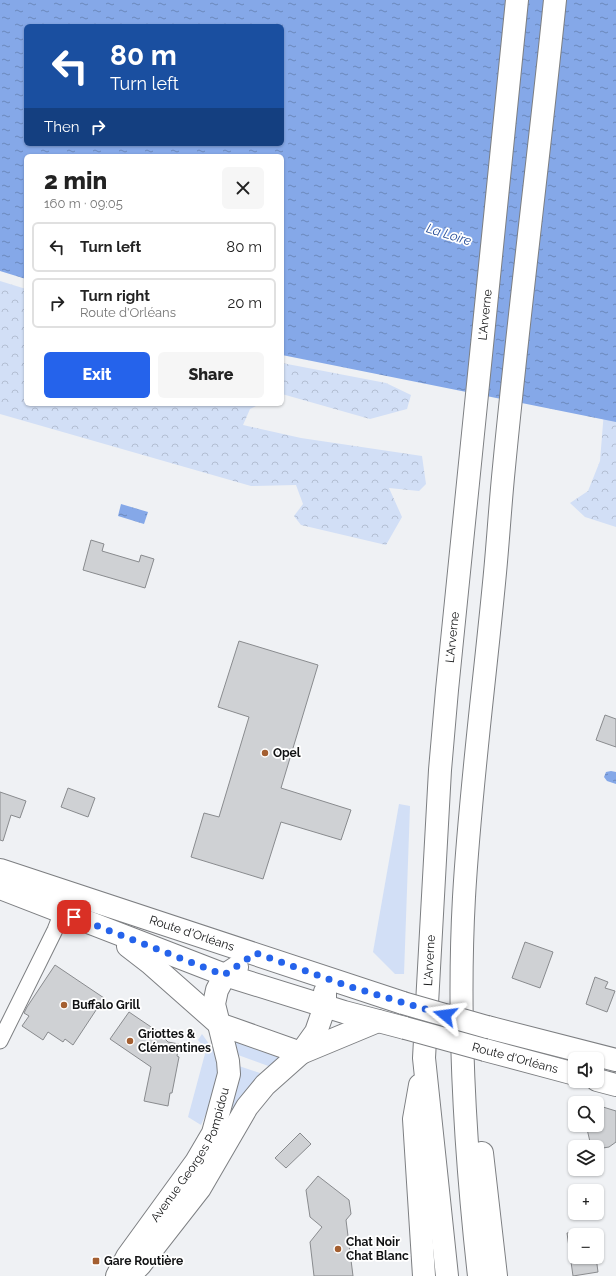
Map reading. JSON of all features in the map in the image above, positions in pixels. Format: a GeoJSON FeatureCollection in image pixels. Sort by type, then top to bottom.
{"type":"FeatureCollection","features":[{"type":"Feature","properties":{"kind":"main road","name":"L'Arverne"},"geometry":{"type":"LineString","coordinates":[[447,1276],[424,1058],[440,770],[458,578],[518,0]]}},
{"type":"Feature","properties":{"kind":"main road"},"geometry":{"type":"LineString","coordinates":[[479,1276],[472,1206],[466,1117],[462,991],[464,899],[474,774],[504,467],[555,0]]}},
{"type":"Feature","properties":{"kind":"main road","name":"Route d'Orléans"},"geometry":{"type":"LineString","coordinates":[[0,870],[256,953],[403,1004],[616,1060]]}},
{"type":"Feature","properties":{"kind":"main road","name":"Route d'Orléans"},"geometry":{"type":"LineString","coordinates":[[0,888],[224,975],[378,1021],[568,1072]]}},
{"type":"Feature","properties":{"kind":"main road"},"geometry":{"type":"LineString","coordinates":[[106,930],[150,963],[219,1024],[301,1053],[378,1021]]}},
{"type":"Feature","properties":{"kind":"main road"},"geometry":{"type":"LineString","coordinates":[[224,975],[256,953]]}},
{"type":"Feature","properties":{"kind":"main road","name":"Avenue Georges Pompidou"},"geometry":{"type":"LineString","coordinates":[[117,1276],[127,1257],[196,1162],[213,1133],[229,1074],[228,1061],[214,1004],[217,990],[224,975]]}},
{"type":"Feature","properties":{"kind":"main road"},"geometry":{"type":"LineString","coordinates":[[301,1053],[319,1026],[325,1006],[326,998],[323,976]]}},
{"type":"Feature","properties":{"kind":"main road","name":"Avenue Georges Pompidou"},"geometry":{"type":"LineString","coordinates":[[129,1276],[140,1265],[200,1188],[247,1107],[265,1085],[301,1053]]}},
{"type":"Feature","properties":{"kind":"main road"},"geometry":{"type":"LineString","coordinates":[[424,1058],[414,1119],[424,1276]]}},
{"type":"Feature","properties":{"kind":"main road"},"geometry":{"type":"LineString","coordinates":[[604,1082],[616,1085]]}},
{"type":"Feature","properties":{"kind":"main road"},"geometry":{"type":"LineString","coordinates":[[466,1117],[479,1126],[496,1276]]}},
{"type":"Feature","properties":{"kind":"street"},"geometry":{"type":"LineString","coordinates":[[0,1041],[55,930],[62,912]]}},
{"type":"Feature","properties":{"kind":"green space"},"geometry":{"type":"Polygon","coordinates":[[[0,281],[24,288],[24,406],[256,406],[250,409],[243,425],[301,438],[422,456],[426,484],[419,491],[389,488],[402,517],[386,545],[301,525],[294,516],[303,504],[296,485],[251,486],[0,414],[0,281]]]}},
{"type":"Feature","properties":{"kind":"green space"},"geometry":{"type":"Polygon","coordinates":[[[284,363],[386,383],[411,395],[407,409],[370,419],[284,395],[284,363]]]}},
{"type":"Feature","properties":{"kind":"green space"},"geometry":{"type":"Polygon","coordinates":[[[604,411],[616,413],[616,527],[585,517],[570,503],[588,491],[600,461],[604,411]]]}},
{"type":"Feature","properties":{"kind":"green space"},"geometry":{"type":"Polygon","coordinates":[[[399,804],[410,806],[404,974],[395,974],[373,952],[399,804]]]}},
{"type":"Feature","properties":{"kind":"green space"},"geometry":{"type":"Polygon","coordinates":[[[202,1034],[214,1051],[219,1077],[217,1089],[201,1125],[188,1117],[206,1050],[198,1040],[202,1034]]]}},
{"type":"Feature","properties":{"kind":"green space"},"geometry":{"type":"Polygon","coordinates":[[[234,1041],[280,1058],[271,1067],[238,1055],[234,1041]]]}},
{"type":"Feature","properties":{"kind":"green space"},"geometry":{"type":"Polygon","coordinates":[[[239,1066],[263,1074],[231,1116],[229,1115],[238,1084],[239,1066]]]}},
{"type":"Feature","properties":{"kind":"water","name":"La Loire"},"geometry":{"type":"Polygon","coordinates":[[[0,0],[616,0],[616,422],[284,355],[284,154],[24,154],[24,278],[0,271],[0,0]]]}},
{"type":"Feature","properties":{"kind":"water"},"geometry":{"type":"Polygon","coordinates":[[[121,504],[148,512],[144,524],[118,516],[121,504]]]}},
{"type":"Feature","properties":{"kind":"water"},"geometry":{"type":"Polygon","coordinates":[[[606,772],[616,772],[616,784],[607,781],[604,777],[606,772]]]}},
{"type":"Feature","properties":{"kind":"building"},"geometry":{"type":"Polygon","coordinates":[[[91,540],[104,544],[102,551],[139,562],[141,555],[154,559],[145,588],[83,570],[91,540]]]}},
{"type":"Feature","properties":{"kind":"building","name":"Opel"},"geometry":{"type":"Polygon","coordinates":[[[239,641],[318,665],[281,788],[351,810],[341,840],[281,822],[263,879],[191,857],[204,813],[219,817],[249,717],[218,707],[239,641]]]}},
{"type":"Feature","properties":{"kind":"building"},"geometry":{"type":"Polygon","coordinates":[[[605,715],[616,719],[616,747],[596,740],[605,715]]]}},
{"type":"Feature","properties":{"kind":"building"},"geometry":{"type":"Polygon","coordinates":[[[68,788],[95,798],[88,817],[61,807],[68,788]]]}},
{"type":"Feature","properties":{"kind":"building"},"geometry":{"type":"Polygon","coordinates":[[[0,792],[26,801],[20,818],[11,815],[3,841],[0,840],[0,792]]]}},
{"type":"Feature","properties":{"kind":"building"},"geometry":{"type":"Polygon","coordinates":[[[525,942],[553,952],[540,988],[512,978],[525,942]]]}},
{"type":"Feature","properties":{"kind":"building","name":"Buffalo Grill"},"geometry":{"type":"Polygon","coordinates":[[[55,965],[104,998],[73,1045],[65,1039],[63,1042],[48,1032],[43,1040],[22,1026],[29,1016],[24,1013],[27,1007],[55,965]]]}},
{"type":"Feature","properties":{"kind":"building"},"geometry":{"type":"Polygon","coordinates":[[[595,977],[608,982],[605,988],[615,991],[607,1012],[586,1004],[595,977]]]}},
{"type":"Feature","properties":{"kind":"building"},"geometry":{"type":"Polygon","coordinates":[[[129,1012],[157,1031],[168,1042],[179,1044],[177,1056],[179,1057],[168,1106],[144,1101],[151,1067],[110,1039],[129,1012]]]}},
{"type":"Feature","properties":{"kind":"building"},"geometry":{"type":"Polygon","coordinates":[[[604,1107],[616,1111],[616,1142],[609,1147],[604,1148],[604,1140],[590,1140],[588,1132],[604,1132],[604,1107]]]}},
{"type":"Feature","properties":{"kind":"building"},"geometry":{"type":"Polygon","coordinates":[[[300,1133],[311,1144],[286,1168],[275,1158],[300,1133]]]}},
{"type":"Feature","properties":{"kind":"building"},"geometry":{"type":"Polygon","coordinates":[[[318,1176],[349,1200],[351,1214],[346,1220],[353,1276],[314,1276],[310,1242],[322,1227],[310,1217],[306,1190],[318,1176]]]}},
{"type":"Feature","properties":{"kind":"building"},"geometry":{"type":"Polygon","coordinates":[[[571,1264],[597,1264],[598,1272],[573,1276],[571,1264]]]}},
{"type":"Feature","properties":{"kind":"place","name":"Opel"},"geometry":{"type":"Point","coordinates":[265,753]}},
{"type":"Feature","properties":{"kind":"place","name":"Buffalo Grill"},"geometry":{"type":"Point","coordinates":[64,1005]}},
{"type":"Feature","properties":{"kind":"place","name":"Griottes & Clémentines"},"geometry":{"type":"Point","coordinates":[130,1041]}},
{"type":"Feature","properties":{"kind":"place","name":"Chat Noir Chat Blanc"},"geometry":{"type":"Point","coordinates":[338,1249]}},
{"type":"Feature","properties":{"kind":"place","name":"Gare Routière"},"geometry":{"type":"Point","coordinates":[96,1261]}},
{"type":"Feature","properties":{"kind":"route"},"geometry":{"type":"LineString","coordinates":[[74,917],[224,975],[256,953],[351,987],[403,1004],[445,1015]]}}]}
